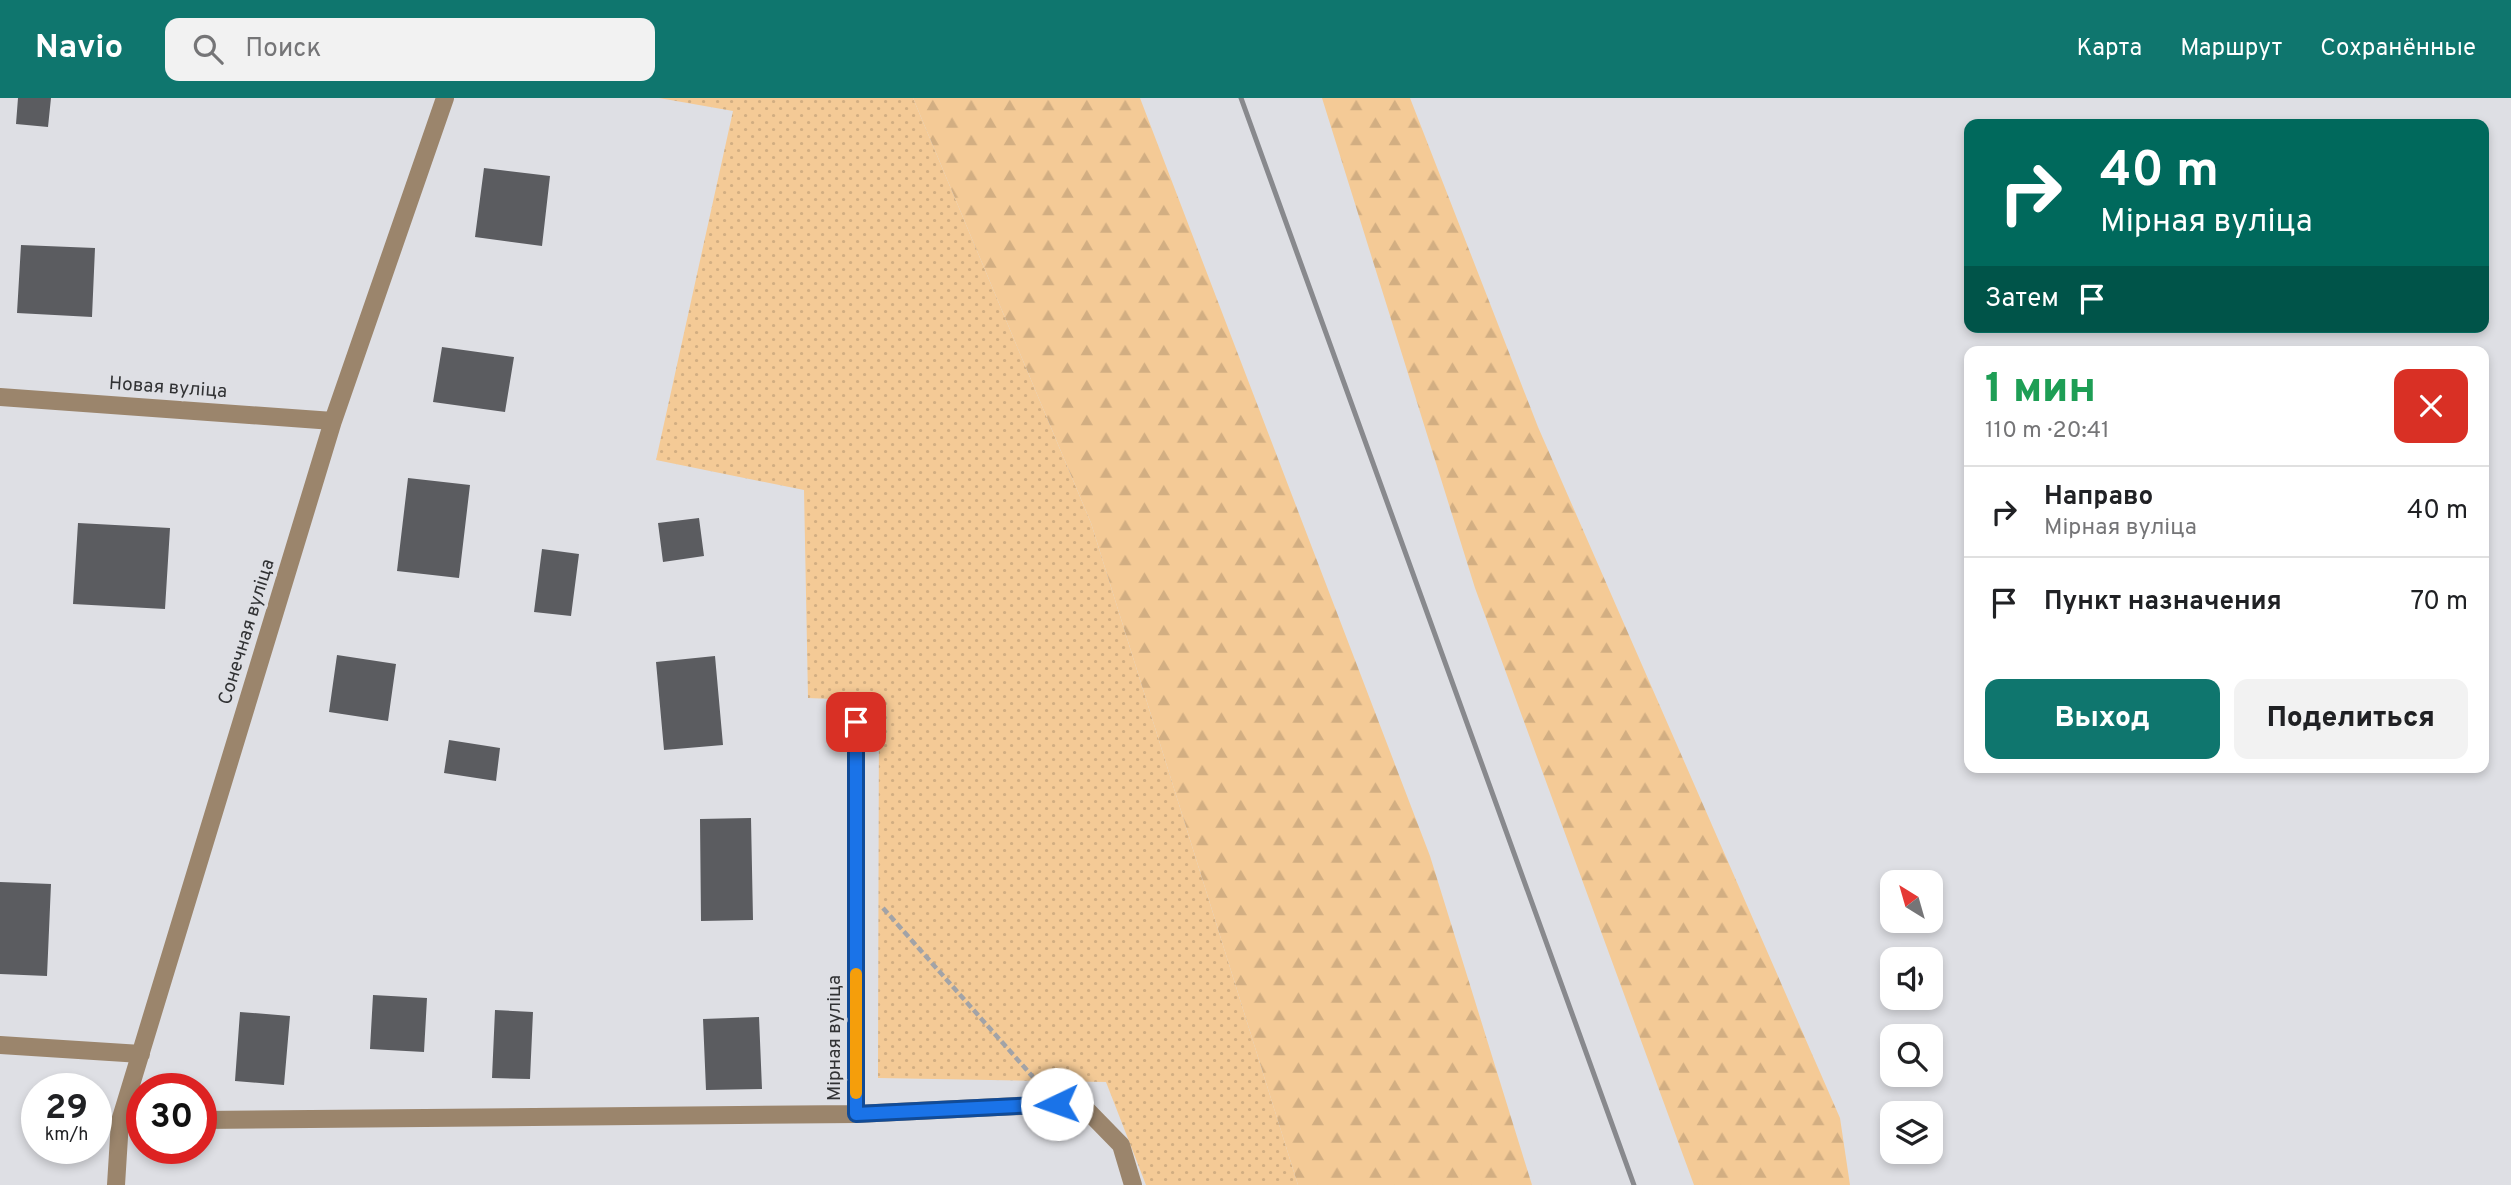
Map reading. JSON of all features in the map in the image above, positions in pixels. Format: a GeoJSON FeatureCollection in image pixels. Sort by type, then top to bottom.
{"type":"FeatureCollection","features":[{"type":"Feature","properties":{"kind":"street","name":"Сонечная вуліца"},"geometry":{"type":"LineString","coordinates":[[116,1185],[120,1121],[333,421],[444,98]]}},
{"type":"Feature","properties":{"kind":"street","name":"Новая вуліца"},"geometry":{"type":"LineString","coordinates":[[0,397],[333,421]]}},
{"type":"Feature","properties":{"kind":"street","name":"Мірная вуліца"},"geometry":{"type":"LineString","coordinates":[[856,722],[856,1114],[1080,1102],[1121,1145],[1133,1185]]}},
{"type":"Feature","properties":{"kind":"street"},"geometry":{"type":"LineString","coordinates":[[0,1045],[141,1054]]}},
{"type":"Feature","properties":{"kind":"street"},"geometry":{"type":"LineString","coordinates":[[217,1120],[856,1114]]}},
{"type":"Feature","properties":{"kind":"street"},"geometry":{"type":"LineString","coordinates":[[120,1121],[126,1121]]}},
{"type":"Feature","properties":{"kind":"path"},"geometry":{"type":"LineString","coordinates":[[856,878],[1057,1104]]}},
{"type":"Feature","properties":{"kind":"green space"},"geometry":{"type":"Polygon","coordinates":[[[659,98],[913,98],[1091,523],[1298,1185],[1146,1185],[1106,1082],[878,1078],[879,701],[808,698],[804,490],[656,460],[733,111],[659,98]]]}},
{"type":"Feature","properties":{"kind":"green space"},"geometry":{"type":"Polygon","coordinates":[[[913,98],[1140,98],[1430,856],[1532,1185],[1298,1185],[1091,523],[913,98]]]}},
{"type":"Feature","properties":{"kind":"green space"},"geometry":{"type":"Polygon","coordinates":[[[1322,98],[1410,98],[1538,427],[1840,1118],[1850,1185],[1694,1185],[1475,588],[1322,98]]]}},
{"type":"Feature","properties":{"kind":"building"},"geometry":{"type":"Polygon","coordinates":[[[18,98],[51,98],[48,127],[16,124],[18,98]]]}},
{"type":"Feature","properties":{"kind":"building"},"geometry":{"type":"Polygon","coordinates":[[[484,168],[550,176],[542,246],[475,237],[484,168]]]}},
{"type":"Feature","properties":{"kind":"building"},"geometry":{"type":"Polygon","coordinates":[[[21,245],[95,248],[92,317],[17,313],[21,245]]]}},
{"type":"Feature","properties":{"kind":"building"},"geometry":{"type":"Polygon","coordinates":[[[442,347],[514,357],[505,412],[433,402],[442,347]]]}},
{"type":"Feature","properties":{"kind":"building"},"geometry":{"type":"Polygon","coordinates":[[[408,478],[470,485],[459,578],[397,571],[408,478]]]}},
{"type":"Feature","properties":{"kind":"building"},"geometry":{"type":"Polygon","coordinates":[[[699,518],[704,556],[663,562],[658,523],[699,518]]]}},
{"type":"Feature","properties":{"kind":"building"},"geometry":{"type":"Polygon","coordinates":[[[78,523],[170,528],[165,609],[73,604],[78,523]]]}},
{"type":"Feature","properties":{"kind":"building"},"geometry":{"type":"Polygon","coordinates":[[[542,549],[579,554],[571,616],[534,612],[542,549]]]}},
{"type":"Feature","properties":{"kind":"building"},"geometry":{"type":"Polygon","coordinates":[[[337,655],[396,664],[388,721],[329,712],[337,655]]]}},
{"type":"Feature","properties":{"kind":"building"},"geometry":{"type":"Polygon","coordinates":[[[715,656],[723,745],[664,750],[656,662],[715,656]]]}},
{"type":"Feature","properties":{"kind":"building"},"geometry":{"type":"Polygon","coordinates":[[[449,740],[500,748],[496,781],[444,773],[449,740]]]}},
{"type":"Feature","properties":{"kind":"building"},"geometry":{"type":"Polygon","coordinates":[[[751,818],[753,920],[701,921],[700,819],[751,818]]]}},
{"type":"Feature","properties":{"kind":"building"},"geometry":{"type":"Polygon","coordinates":[[[0,882],[51,884],[47,976],[0,974],[0,882]]]}},
{"type":"Feature","properties":{"kind":"building"},"geometry":{"type":"Polygon","coordinates":[[[373,995],[427,998],[424,1052],[370,1049],[373,995]]]}},
{"type":"Feature","properties":{"kind":"building"},"geometry":{"type":"Polygon","coordinates":[[[495,1010],[533,1012],[530,1079],[492,1078],[495,1010]]]}},
{"type":"Feature","properties":{"kind":"building"},"geometry":{"type":"Polygon","coordinates":[[[240,1012],[290,1016],[284,1085],[235,1081],[240,1012]]]}},
{"type":"Feature","properties":{"kind":"building"},"geometry":{"type":"Polygon","coordinates":[[[759,1017],[762,1089],[706,1090],[703,1019],[759,1017]]]}},
{"type":"Feature","properties":{"kind":"railway"},"geometry":{"type":"LineString","coordinates":[[1241,98],[1634,1185]]}},
{"type":"Feature","properties":{"kind":"slow traffic"},"geometry":{"type":"LineString","coordinates":[[856,974],[856,1093]]}},
{"type":"Feature","properties":{"kind":"route"},"geometry":{"type":"LineString","coordinates":[[856,722],[856,1114],[1057,1104]]}}]}
